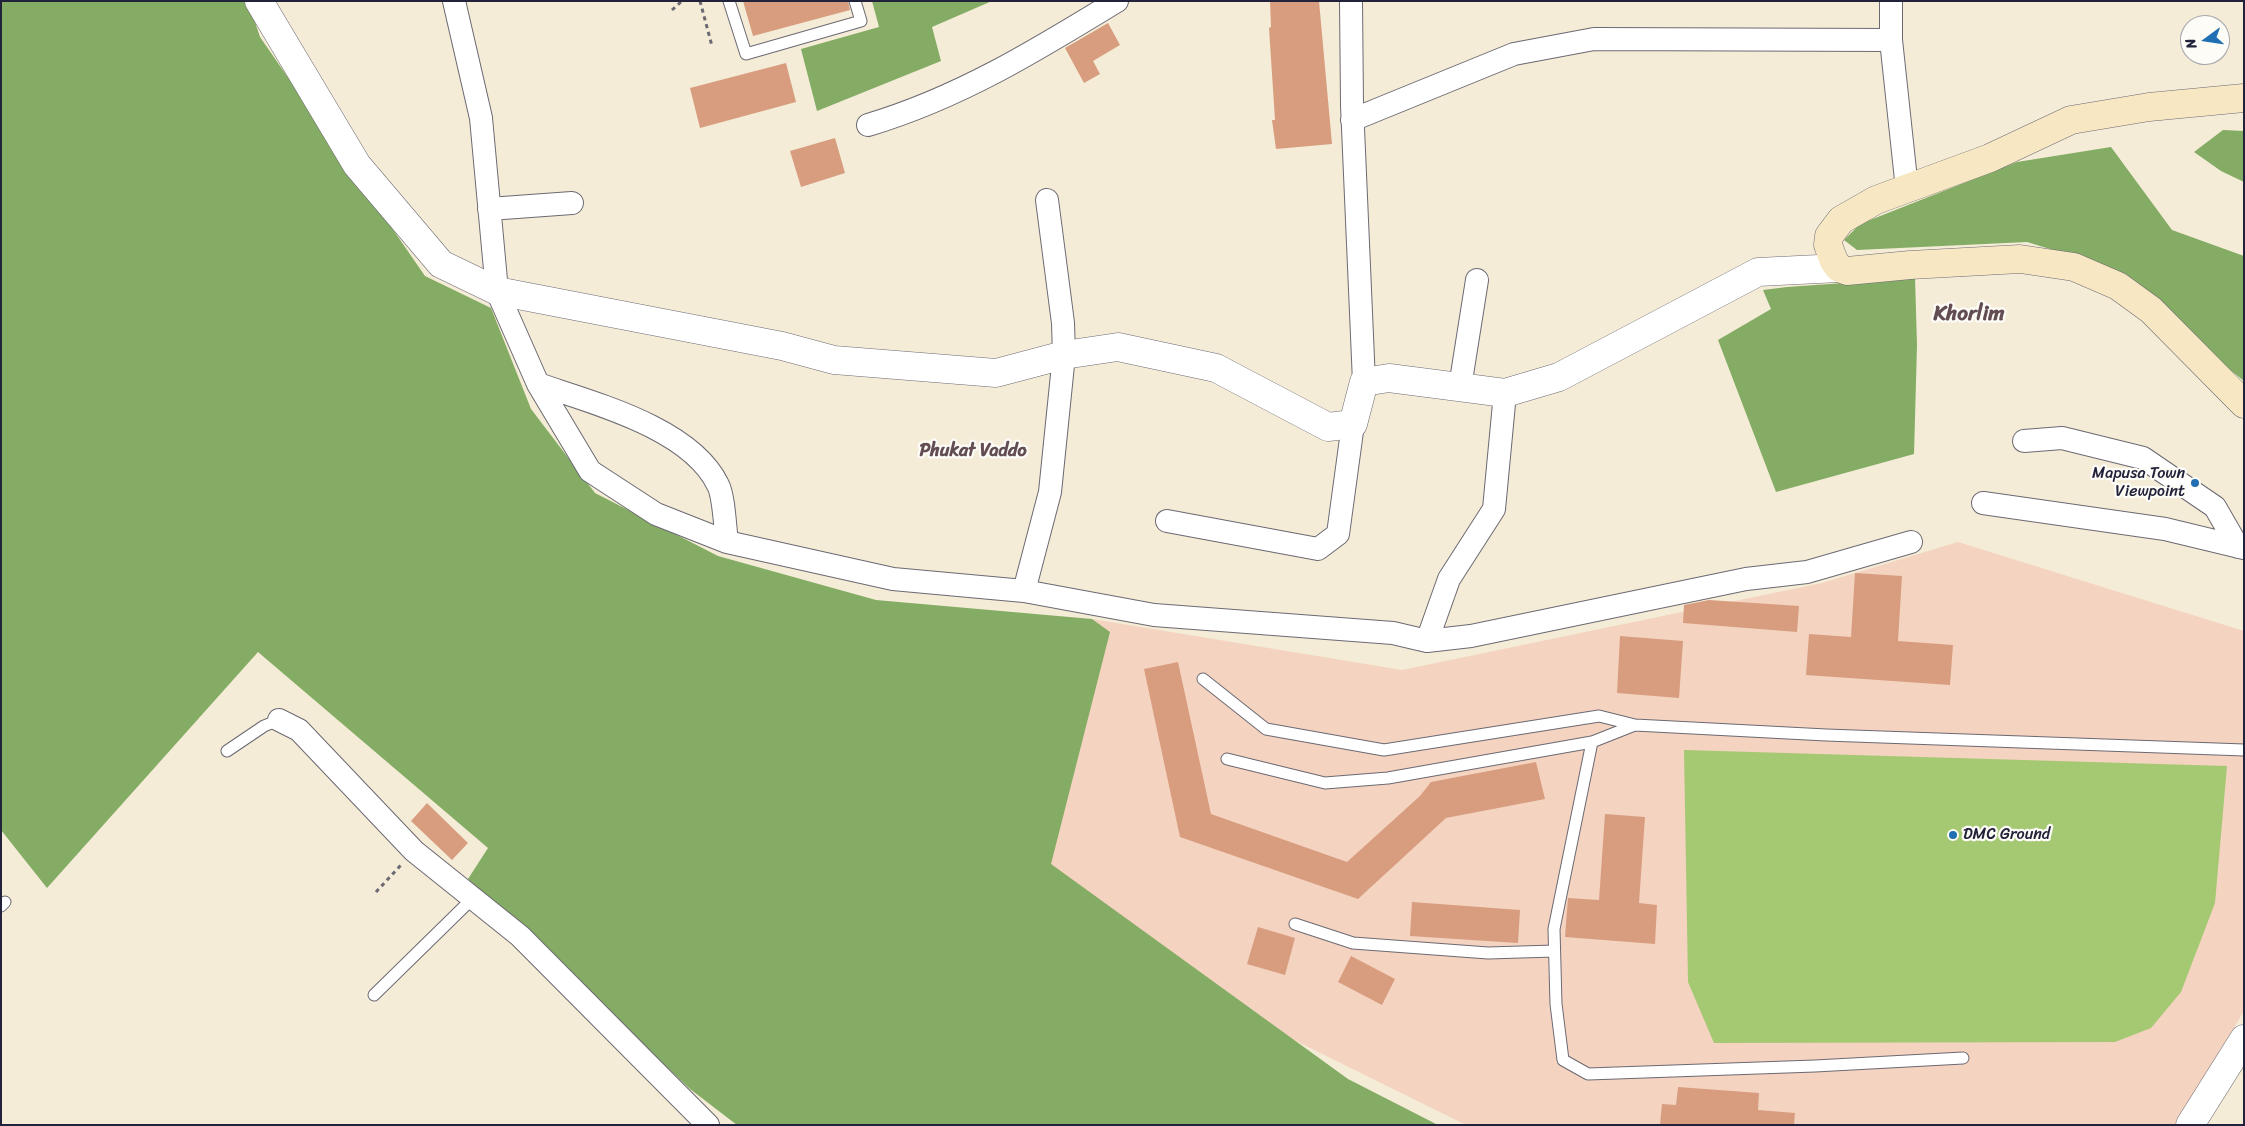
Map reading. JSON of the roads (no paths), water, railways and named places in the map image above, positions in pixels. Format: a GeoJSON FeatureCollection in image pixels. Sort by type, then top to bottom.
{"type":"FeatureCollection","features":[{"type":"Feature","properties":{"kind":"main road"},"geometry":{"type":"LineString","coordinates":[[2244,98],[2149,107],[2071,120],[1990,158],[1876,200],[1841,220],[1829,236],[1828,245],[1834,262],[1839,268],[1847,271],[1910,264],[2020,259],[2074,267],[2118,286],[2151,310],[2244,404]]}},
{"type":"Feature","properties":{"kind":"street"},"geometry":{"type":"LineString","coordinates":[[259,1],[357,165],[441,264],[497,291],[782,346],[834,360],[996,373],[1064,355],[1118,346],[1216,368],[1328,428],[1353,424]]}},
{"type":"Feature","properties":{"kind":"street"},"geometry":{"type":"LineString","coordinates":[[454,1],[481,118],[497,291],[538,384],[590,471],[656,514],[727,542],[893,579],[1024,591],[1154,614],[1394,633],[1428,641],[1471,636],[1746,579],[1807,572],[1911,542]]}},
{"type":"Feature","properties":{"kind":"street"},"geometry":{"type":"LineString","coordinates":[[868,125],[905,114],[1002,70],[1117,1]]}},
{"type":"Feature","properties":{"kind":"street"},"geometry":{"type":"LineString","coordinates":[[1166,521],[1318,549],[1338,534],[1353,424],[1364,382],[1352,120],[1351,1]]}},
{"type":"Feature","properties":{"kind":"street"},"geometry":{"type":"LineString","coordinates":[[1891,1],[1891,40],[1907,189]]}},
{"type":"Feature","properties":{"kind":"street"},"geometry":{"type":"LineString","coordinates":[[1352,120],[1514,54],[1594,39],[1891,40]]}},
{"type":"Feature","properties":{"kind":"street"},"geometry":{"type":"LineString","coordinates":[[1024,591],[1050,492],[1064,355],[1063,323],[1047,200]]}},
{"type":"Feature","properties":{"kind":"street"},"geometry":{"type":"LineString","coordinates":[[489,208],[572,203]]}},
{"type":"Feature","properties":{"kind":"street"},"geometry":{"type":"LineString","coordinates":[[1364,382],[1389,378],[1506,392],[1559,377],[1758,272],[1839,268]]}},
{"type":"Feature","properties":{"kind":"street"},"geometry":{"type":"LineString","coordinates":[[1460,387],[1476,280]]}},
{"type":"Feature","properties":{"kind":"street"},"geometry":{"type":"LineString","coordinates":[[538,384],[653,426],[684,446],[705,466],[719,486],[727,542]]}},
{"type":"Feature","properties":{"kind":"street"},"geometry":{"type":"LineString","coordinates":[[1428,641],[1449,579],[1494,509],[1506,392]]}},
{"type":"Feature","properties":{"kind":"street"},"geometry":{"type":"LineString","coordinates":[[2024,441],[2062,438],[2143,458],[2215,508],[2241,548]]}},
{"type":"Feature","properties":{"kind":"street"},"geometry":{"type":"LineString","coordinates":[[1983,503],[2165,529],[2241,548]]}},
{"type":"Feature","properties":{"kind":"street"},"geometry":{"type":"LineString","coordinates":[[279,720],[299,730],[414,851],[520,936],[708,1125]]}},
{"type":"Feature","properties":{"kind":"street"},"geometry":{"type":"LineString","coordinates":[[2194,1124],[2244,1038]]}},
{"type":"Feature","properties":{"kind":"lane"},"geometry":{"type":"LineString","coordinates":[[729,1],[746,54],[861,21],[855,1]]}},
{"type":"Feature","properties":{"kind":"lane"},"geometry":{"type":"LineString","coordinates":[[1203,679],[1266,729],[1384,750],[1599,716],[1635,725],[1826,735],[2244,750]]}},
{"type":"Feature","properties":{"kind":"lane"},"geometry":{"type":"LineString","coordinates":[[227,751],[264,726],[279,720]]}},
{"type":"Feature","properties":{"kind":"lane"},"geometry":{"type":"LineString","coordinates":[[1227,760],[1325,783],[1388,778],[1592,742],[1635,725]]}},
{"type":"Feature","properties":{"kind":"lane"},"geometry":{"type":"LineString","coordinates":[[1592,742],[1554,928],[1556,1004],[1563,1060],[1588,1074],[1815,1066],[1963,1058]]}},
{"type":"Feature","properties":{"kind":"lane"},"geometry":{"type":"LineString","coordinates":[[374,995],[473,898]]}},
{"type":"Feature","properties":{"kind":"lane"},"geometry":{"type":"LineString","coordinates":[[1295,924],[1353,943],[1488,953],[1554,951]]}},
{"type":"Feature","properties":{"kind":"place","name":"Mapusa Town Viewpoint"},"geometry":{"type":"Point","coordinates":[2195,483]}},
{"type":"Feature","properties":{"kind":"place","name":"DMC Ground"},"geometry":{"type":"Point","coordinates":[1953,835]}},
{"type":"Feature","properties":{"kind":"district","name":"Khorlim"},"geometry":{"type":"Point","coordinates":[1969,315]}},
{"type":"Feature","properties":{"kind":"district","name":"Phukat Vaddo"},"geometry":{"type":"Point","coordinates":[973,451]}}]}
